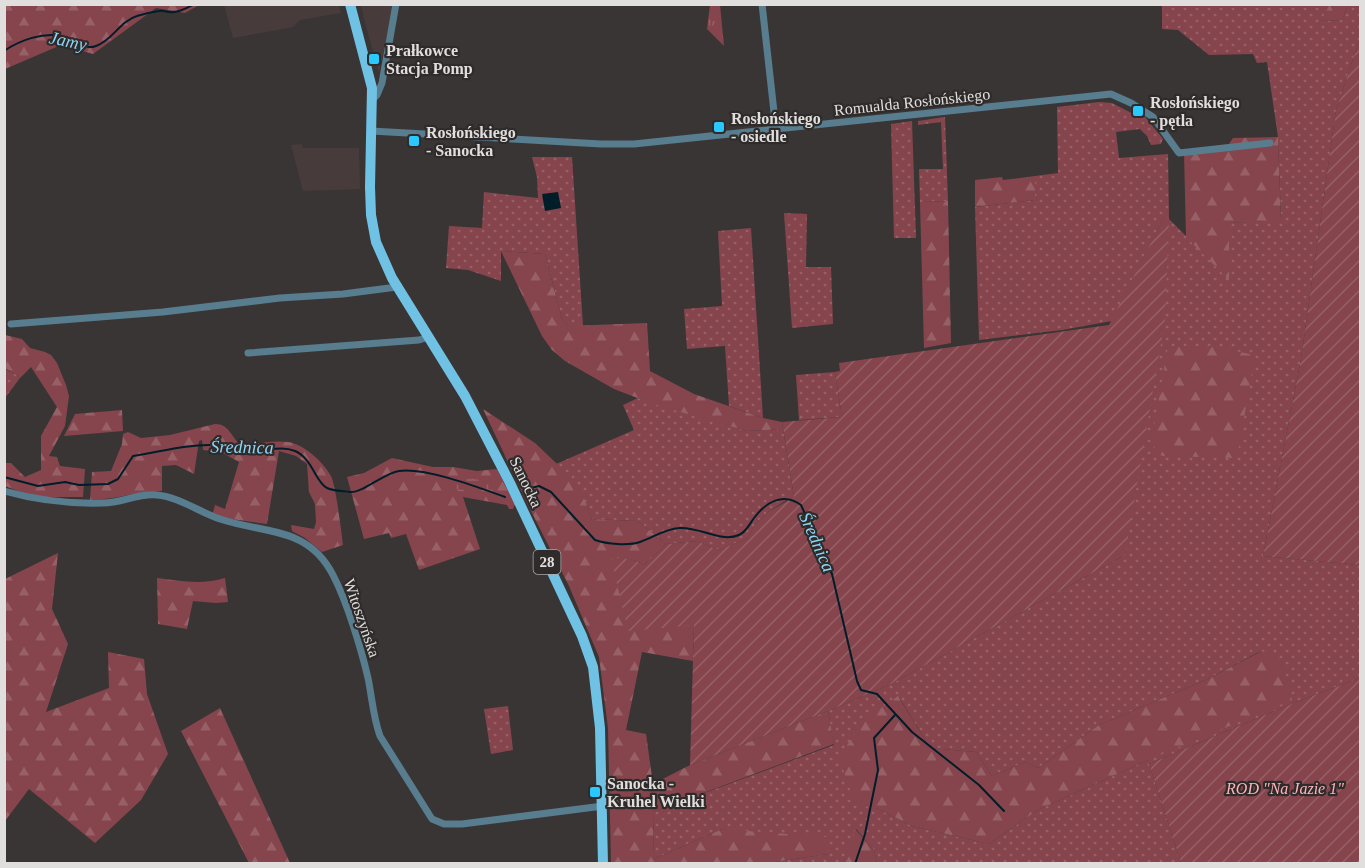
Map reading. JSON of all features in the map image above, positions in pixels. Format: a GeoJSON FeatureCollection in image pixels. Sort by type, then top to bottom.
{"type":"FeatureCollection","features":[{"type":"Feature","properties":{"kind":"main road","name":"28"},"geometry":{"type":"LineString","coordinates":[[350,4],[370,77],[371,131]]}},
{"type":"Feature","properties":{"kind":"main road","name":"Sanocka"},"geometry":{"type":"LineString","coordinates":[[371,131],[370,181],[373,226],[383,261],[465,396],[510,483],[590,656],[599,702],[603,864]]}},
{"type":"Feature","properties":{"kind":"street"},"geometry":{"type":"LineString","coordinates":[[372,100],[382,83],[396,4]]}},
{"type":"Feature","properties":{"kind":"street"},"geometry":{"type":"LineString","coordinates":[[762,4],[776,130]]}},
{"type":"Feature","properties":{"kind":"street","name":"Romualda Rosłońskiego"},"geometry":{"type":"LineString","coordinates":[[371,131],[601,144],[664,142],[1111,94],[1153,117],[1179,153],[1270,143]]}},
{"type":"Feature","properties":{"kind":"street"},"geometry":{"type":"LineString","coordinates":[[11,324],[156,312],[398,287]]}},
{"type":"Feature","properties":{"kind":"street"},"geometry":{"type":"LineString","coordinates":[[248,353],[419,340],[429,337]]}},
{"type":"Feature","properties":{"kind":"street","name":"Witoszyńska"},"geometry":{"type":"LineString","coordinates":[[4,491],[46,500],[103,503],[143,495],[165,496],[221,519],[279,532],[304,542],[322,556],[334,577],[365,667],[376,726],[432,819],[444,824],[462,824],[603,806]]}},
{"type":"Feature","properties":{"kind":"shaded area"},"geometry":{"type":"Polygon","coordinates":[[[224,5],[339,5],[341,13],[300,20],[293,27],[233,38],[224,5]]]}},
{"type":"Feature","properties":{"kind":"shaded area"},"geometry":{"type":"Polygon","coordinates":[[[361,5],[394,5],[379,73],[364,19],[361,5]]]}},
{"type":"Feature","properties":{"kind":"shaded area"},"geometry":{"type":"Polygon","coordinates":[[[302,144],[303,148],[359,148],[360,189],[303,191],[291,145],[302,144]]]}},
{"type":"Feature","properties":{"kind":"green space"},"geometry":{"type":"Polygon","coordinates":[[[5,4],[199,5],[185,13],[156,8],[93,54],[61,45],[5,69],[5,4]]]}},
{"type":"Feature","properties":{"kind":"green space"},"geometry":{"type":"Polygon","coordinates":[[[1330,4],[1348,5],[1342,20],[1321,21],[1330,4]]]}},
{"type":"Feature","properties":{"kind":"green space"},"geometry":{"type":"Polygon","coordinates":[[[710,5],[720,5],[724,46],[707,29],[710,5]]]}},
{"type":"Feature","properties":{"kind":"green space"},"geometry":{"type":"Polygon","coordinates":[[[1162,5],[1330,5],[1321,21],[1342,20],[1348,5],[1360,5],[1360,38],[1336,110],[1301,359],[1263,556],[1360,565],[1360,678],[1296,702],[1149,764],[1181,863],[877,863],[874,850],[856,829],[843,863],[768,863],[828,854],[722,829],[654,859],[653,812],[834,745],[828,711],[889,685],[1125,555],[1164,217],[1112,321],[1062,330],[979,340],[975,207],[1035,200],[1035,176],[1058,173],[1057,107],[1099,102],[1112,103],[1141,118],[1145,117],[1163,139],[1161,144],[1151,145],[1147,136],[1140,129],[1116,132],[1119,158],[1168,154],[1169,219],[1229,279],[1229,223],[1281,220],[1278,137],[1267,62],[1257,63],[1253,54],[1209,55],[1178,30],[1162,29],[1162,5]],[[1261,651],[1210,678],[1099,725],[1038,768],[1025,762],[992,776],[976,752],[930,748],[899,697],[876,808],[912,826],[989,844],[1038,810],[1148,760],[1261,651]]]}},
{"type":"Feature","properties":{"kind":"green space"},"geometry":{"type":"Polygon","coordinates":[[[1360,38],[1360,565],[1263,556],[1301,359],[1336,110],[1360,38]]]}},
{"type":"Feature","properties":{"kind":"green space"},"geometry":{"type":"Polygon","coordinates":[[[945,117],[948,201],[920,202],[919,169],[943,169],[941,122],[918,125],[918,121],[945,117]]]}},
{"type":"Feature","properties":{"kind":"green space"},"geometry":{"type":"Polygon","coordinates":[[[912,121],[916,238],[894,238],[891,124],[912,121]]]}},
{"type":"Feature","properties":{"kind":"green space"},"geometry":{"type":"Polygon","coordinates":[[[1278,137],[1281,221],[1229,223],[1229,280],[1186,237],[1184,152],[1229,144],[1233,138],[1278,137]]]}},
{"type":"Feature","properties":{"kind":"green space"},"geometry":{"type":"Polygon","coordinates":[[[532,157],[572,157],[583,326],[568,326],[562,319],[545,254],[501,251],[501,281],[468,270],[446,268],[449,226],[482,228],[484,192],[538,198],[537,177],[532,157]]]}},
{"type":"Feature","properties":{"kind":"green space"},"geometry":{"type":"Polygon","coordinates":[[[1035,176],[1035,200],[975,207],[975,180],[1002,177],[1003,180],[1035,176]]]}},
{"type":"Feature","properties":{"kind":"green space"},"geometry":{"type":"Polygon","coordinates":[[[948,201],[951,343],[924,348],[920,202],[948,201]]]}},
{"type":"Feature","properties":{"kind":"green space"},"geometry":{"type":"Polygon","coordinates":[[[784,213],[807,214],[806,267],[831,267],[833,324],[792,328],[784,213]]]}},
{"type":"Feature","properties":{"kind":"green space"},"geometry":{"type":"Polygon","coordinates":[[[1164,217],[1169,219],[1165,320],[1125,555],[889,685],[690,765],[694,625],[628,631],[611,559],[628,559],[644,565],[666,544],[697,541],[719,550],[748,538],[756,523],[768,512],[794,497],[782,422],[842,417],[835,372],[840,371],[839,363],[1109,325],[1164,217]]]}},
{"type":"Feature","properties":{"kind":"green space"},"geometry":{"type":"Polygon","coordinates":[[[751,228],[763,418],[729,406],[725,346],[687,349],[684,309],[722,306],[718,231],[751,228]]]}},
{"type":"Feature","properties":{"kind":"green space"},"geometry":{"type":"Polygon","coordinates":[[[501,251],[545,254],[562,319],[568,326],[647,323],[650,371],[694,394],[763,418],[782,422],[783,429],[747,431],[653,404],[614,389],[565,361],[552,350],[542,336],[501,251]]]}},
{"type":"Feature","properties":{"kind":"green space"},"geometry":{"type":"Polygon","coordinates":[[[4,333],[22,339],[30,348],[51,355],[57,363],[69,396],[65,426],[49,456],[57,457],[60,466],[85,469],[83,497],[34,497],[5,486],[5,463],[11,463],[25,477],[41,470],[41,436],[57,407],[31,367],[20,378],[5,368],[4,333]]]}},
{"type":"Feature","properties":{"kind":"green space"},"geometry":{"type":"Polygon","coordinates":[[[1168,346],[1209,346],[1255,355],[1237,458],[1162,456],[1151,443],[1168,346]]]}},
{"type":"Feature","properties":{"kind":"green space"},"geometry":{"type":"Polygon","coordinates":[[[4,368],[20,378],[5,398],[4,368]]]}},
{"type":"Feature","properties":{"kind":"green space"},"geometry":{"type":"Polygon","coordinates":[[[835,372],[842,417],[799,420],[796,375],[835,372]]]}},
{"type":"Feature","properties":{"kind":"green space"},"geometry":{"type":"Polygon","coordinates":[[[638,398],[747,431],[783,429],[794,497],[768,512],[756,523],[748,538],[719,550],[697,541],[666,544],[638,521],[592,519],[578,489],[556,464],[634,430],[623,405],[638,398]]]}},
{"type":"Feature","properties":{"kind":"green space"},"geometry":{"type":"Polygon","coordinates":[[[483,409],[535,443],[575,481],[592,519],[638,521],[666,544],[644,565],[628,559],[611,560],[694,625],[693,661],[642,652],[626,730],[646,734],[653,784],[690,765],[828,711],[834,744],[653,812],[654,859],[722,829],[827,837],[828,854],[768,863],[611,863],[608,728],[599,657],[569,586],[483,409]]]}},
{"type":"Feature","properties":{"kind":"green space"},"geometry":{"type":"Polygon","coordinates":[[[122,410],[123,431],[64,436],[75,414],[122,410]]]}},
{"type":"Feature","properties":{"kind":"green space"},"geometry":{"type":"Polygon","coordinates":[[[215,424],[224,426],[241,445],[270,442],[294,443],[307,450],[318,460],[333,481],[343,545],[322,552],[292,531],[291,525],[314,529],[315,504],[309,492],[307,464],[296,456],[279,451],[267,524],[224,518],[213,513],[215,505],[225,509],[239,462],[221,452],[203,450],[202,440],[199,441],[194,474],[176,465],[162,466],[162,491],[90,500],[92,472],[111,471],[122,444],[123,434],[128,432],[141,438],[170,435],[215,424]]]}},
{"type":"Feature","properties":{"kind":"green space"},"geometry":{"type":"Polygon","coordinates":[[[392,458],[433,467],[453,467],[477,471],[497,469],[515,504],[513,509],[509,509],[507,505],[463,497],[480,549],[419,570],[406,534],[391,538],[389,533],[364,539],[347,477],[364,473],[392,458]]]}},
{"type":"Feature","properties":{"kind":"green space"},"geometry":{"type":"Polygon","coordinates":[[[460,476],[485,481],[496,494],[492,496],[458,491],[455,486],[460,476]]]}},
{"type":"Feature","properties":{"kind":"green space"},"geometry":{"type":"Polygon","coordinates":[[[58,553],[52,609],[68,644],[46,712],[109,688],[108,652],[144,659],[147,694],[168,754],[141,800],[95,843],[29,789],[5,821],[5,579],[58,553]]]}},
{"type":"Feature","properties":{"kind":"green space"},"geometry":{"type":"Polygon","coordinates":[[[157,578],[200,582],[225,578],[228,602],[193,601],[187,629],[158,624],[157,578]]]}},
{"type":"Feature","properties":{"kind":"green space"},"geometry":{"type":"Polygon","coordinates":[[[1262,651],[1282,660],[1292,700],[1148,760],[1038,810],[989,844],[912,826],[876,808],[855,805],[839,757],[864,720],[898,696],[930,748],[976,752],[992,776],[1025,762],[1038,768],[1099,725],[1210,678],[1262,651]]]}},
{"type":"Feature","properties":{"kind":"green space","name":"ROD \"Na Jazie 1\""},"geometry":{"type":"Polygon","coordinates":[[[1360,678],[1360,863],[1181,863],[1149,764],[1296,702],[1360,678]]]}},
{"type":"Feature","properties":{"kind":"green space"},"geometry":{"type":"Polygon","coordinates":[[[508,706],[513,750],[491,754],[484,709],[508,706]]]}},
{"type":"Feature","properties":{"kind":"green space"},"geometry":{"type":"Polygon","coordinates":[[[220,708],[290,863],[249,863],[181,731],[220,708]]]}},
{"type":"Feature","properties":{"kind":"green space"},"geometry":{"type":"Polygon","coordinates":[[[855,829],[874,850],[877,863],[843,863],[855,829]]]}},
{"type":"Feature","properties":{"kind":"water"},"geometry":{"type":"Polygon","coordinates":[[[558,192],[561,208],[545,211],[542,194],[558,192]]]}},
{"type":"Feature","properties":{"kind":"waterway","name":"Jamy"},"geometry":{"type":"LineString","coordinates":[[4,51],[24,40],[47,35],[66,37],[87,47],[96,46],[107,40],[131,19],[156,11],[178,11],[195,4]]}},
{"type":"Feature","properties":{"kind":"waterway","name":"Średnica"},"geometry":{"type":"LineString","coordinates":[[4,477],[38,486],[65,482],[79,485],[108,484],[118,479],[133,456],[183,447],[214,445],[250,451],[278,449],[295,451],[306,459],[323,485],[335,490],[355,491],[387,475],[399,471],[410,471],[452,479],[505,497]]}},
{"type":"Feature","properties":{"kind":"waterway","name":"Średnica"},"geometry":{"type":"LineString","coordinates":[[527,489],[539,486],[551,492],[595,540],[618,544],[640,542],[679,528],[732,537],[744,532],[769,503],[788,499],[801,505],[832,574],[861,690],[877,694],[912,732],[979,785],[1004,811]]}},
{"type":"Feature","properties":{"kind":"waterway","name":"Średnica"},"geometry":{"type":"LineString","coordinates":[[855,864],[865,834],[878,770],[874,738],[895,715]]}},
{"type":"Feature","properties":{"kind":"place","name":"Prałkowce Stacja Pomp"},"geometry":{"type":"Point","coordinates":[374,59]}},
{"type":"Feature","properties":{"kind":"place","name":"Rosłońskiego - pętla"},"geometry":{"type":"Point","coordinates":[1138,111]}},
{"type":"Feature","properties":{"kind":"place","name":"Rosłońskiego - osiedle"},"geometry":{"type":"Point","coordinates":[719,127]}},
{"type":"Feature","properties":{"kind":"place","name":"Rosłońskiego - Sanocka"},"geometry":{"type":"Point","coordinates":[414,141]}},
{"type":"Feature","properties":{"kind":"place","name":"Sanocka - Kruhel Wielki"},"geometry":{"type":"Point","coordinates":[595,792]}}]}
